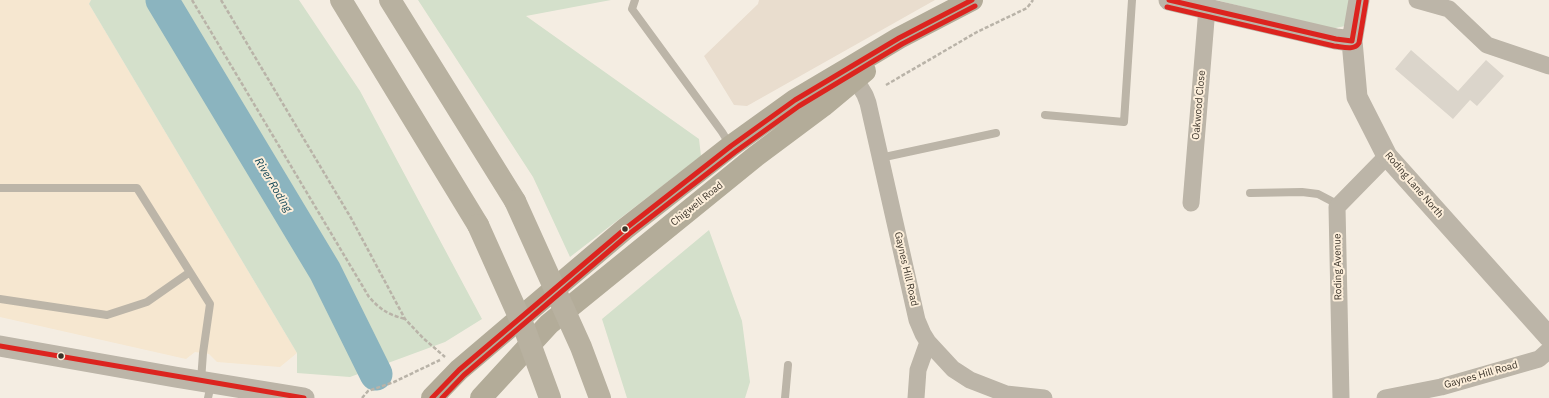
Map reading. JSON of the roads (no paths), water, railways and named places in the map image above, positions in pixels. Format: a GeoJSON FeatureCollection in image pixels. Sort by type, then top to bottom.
{"type":"FeatureCollection","features":[{"type":"Feature","properties":{"kind":"highway"},"geometry":{"type":"LineString","coordinates":[[341,0],[478,225],[525,330],[550,398]]}},
{"type":"Feature","properties":{"kind":"highway"},"geometry":{"type":"LineString","coordinates":[[390,0],[515,201],[581,347],[600,398]]}},
{"type":"Feature","properties":{"kind":"main road","name":"Chigwell Road"},"geometry":{"type":"LineString","coordinates":[[432,398],[459,370],[619,234],[731,146],[795,100],[852,73],[926,24],[951,5],[972,0]]}},
{"type":"Feature","properties":{"kind":"main road","name":"Chigwell Road"},"geometry":{"type":"LineString","coordinates":[[481,398],[549,324],[756,156],[823,106],[852,73]]}},
{"type":"Feature","properties":{"kind":"street"},"geometry":{"type":"LineString","coordinates":[[1169,0],[1336,39],[1352,41]]}},
{"type":"Feature","properties":{"kind":"street","name":"Roding Lane North"},"geometry":{"type":"LineString","coordinates":[[1359,0],[1352,41],[1357,97],[1387,156],[1549,337]]}},
{"type":"Feature","properties":{"kind":"street"},"geometry":{"type":"LineString","coordinates":[[1417,0],[1449,9],[1487,45],[1549,66]]}},
{"type":"Feature","properties":{"kind":"street","name":"Oakwood Close"},"geometry":{"type":"LineString","coordinates":[[1191,203],[1207,8]]}},
{"type":"Feature","properties":{"kind":"street","name":"Gaynes Hill Road"},"geometry":{"type":"LineString","coordinates":[[852,73],[865,95],[868,104],[917,320],[923,334],[928,342],[953,369],[970,380],[1006,394],[1044,398]]}},
{"type":"Feature","properties":{"kind":"street"},"geometry":{"type":"LineString","coordinates":[[1339,204],[1387,156]]}},
{"type":"Feature","properties":{"kind":"street","name":"Roding Avenue"},"geometry":{"type":"LineString","coordinates":[[1339,204],[1337,207],[1341,398]]}},
{"type":"Feature","properties":{"kind":"street"},"geometry":{"type":"LineString","coordinates":[[916,398],[918,370],[928,342]]}},
{"type":"Feature","properties":{"kind":"street"},"geometry":{"type":"LineString","coordinates":[[0,346],[207,387],[304,398]]}},
{"type":"Feature","properties":{"kind":"street","name":"Gaynes Hill Road"},"geometry":{"type":"LineString","coordinates":[[1385,398],[1442,392],[1539,359],[1549,350]]}},
{"type":"Feature","properties":{"kind":"lane"},"geometry":{"type":"LineString","coordinates":[[635,0],[632,9],[736,153],[769,130],[793,128]]}},
{"type":"Feature","properties":{"kind":"lane"},"geometry":{"type":"LineString","coordinates":[[1045,115],[1124,122],[1132,0]]}},
{"type":"Feature","properties":{"kind":"lane"},"geometry":{"type":"LineString","coordinates":[[880,158],[996,133]]}},
{"type":"Feature","properties":{"kind":"lane"},"geometry":{"type":"LineString","coordinates":[[0,188],[136,188],[210,304],[203,353],[207,387]]}},
{"type":"Feature","properties":{"kind":"lane"},"geometry":{"type":"LineString","coordinates":[[1250,193],[1313,193],[1339,204]]}},
{"type":"Feature","properties":{"kind":"lane"},"geometry":{"type":"LineString","coordinates":[[0,299],[107,315],[147,302],[190,272]]}},
{"type":"Feature","properties":{"kind":"lane"},"geometry":{"type":"LineString","coordinates":[[785,398],[788,365]]}},
{"type":"Feature","properties":{"kind":"waterway","name":"River Roding"},"geometry":{"type":"LineString","coordinates":[[162,0],[325,271],[376,374]]}}]}
